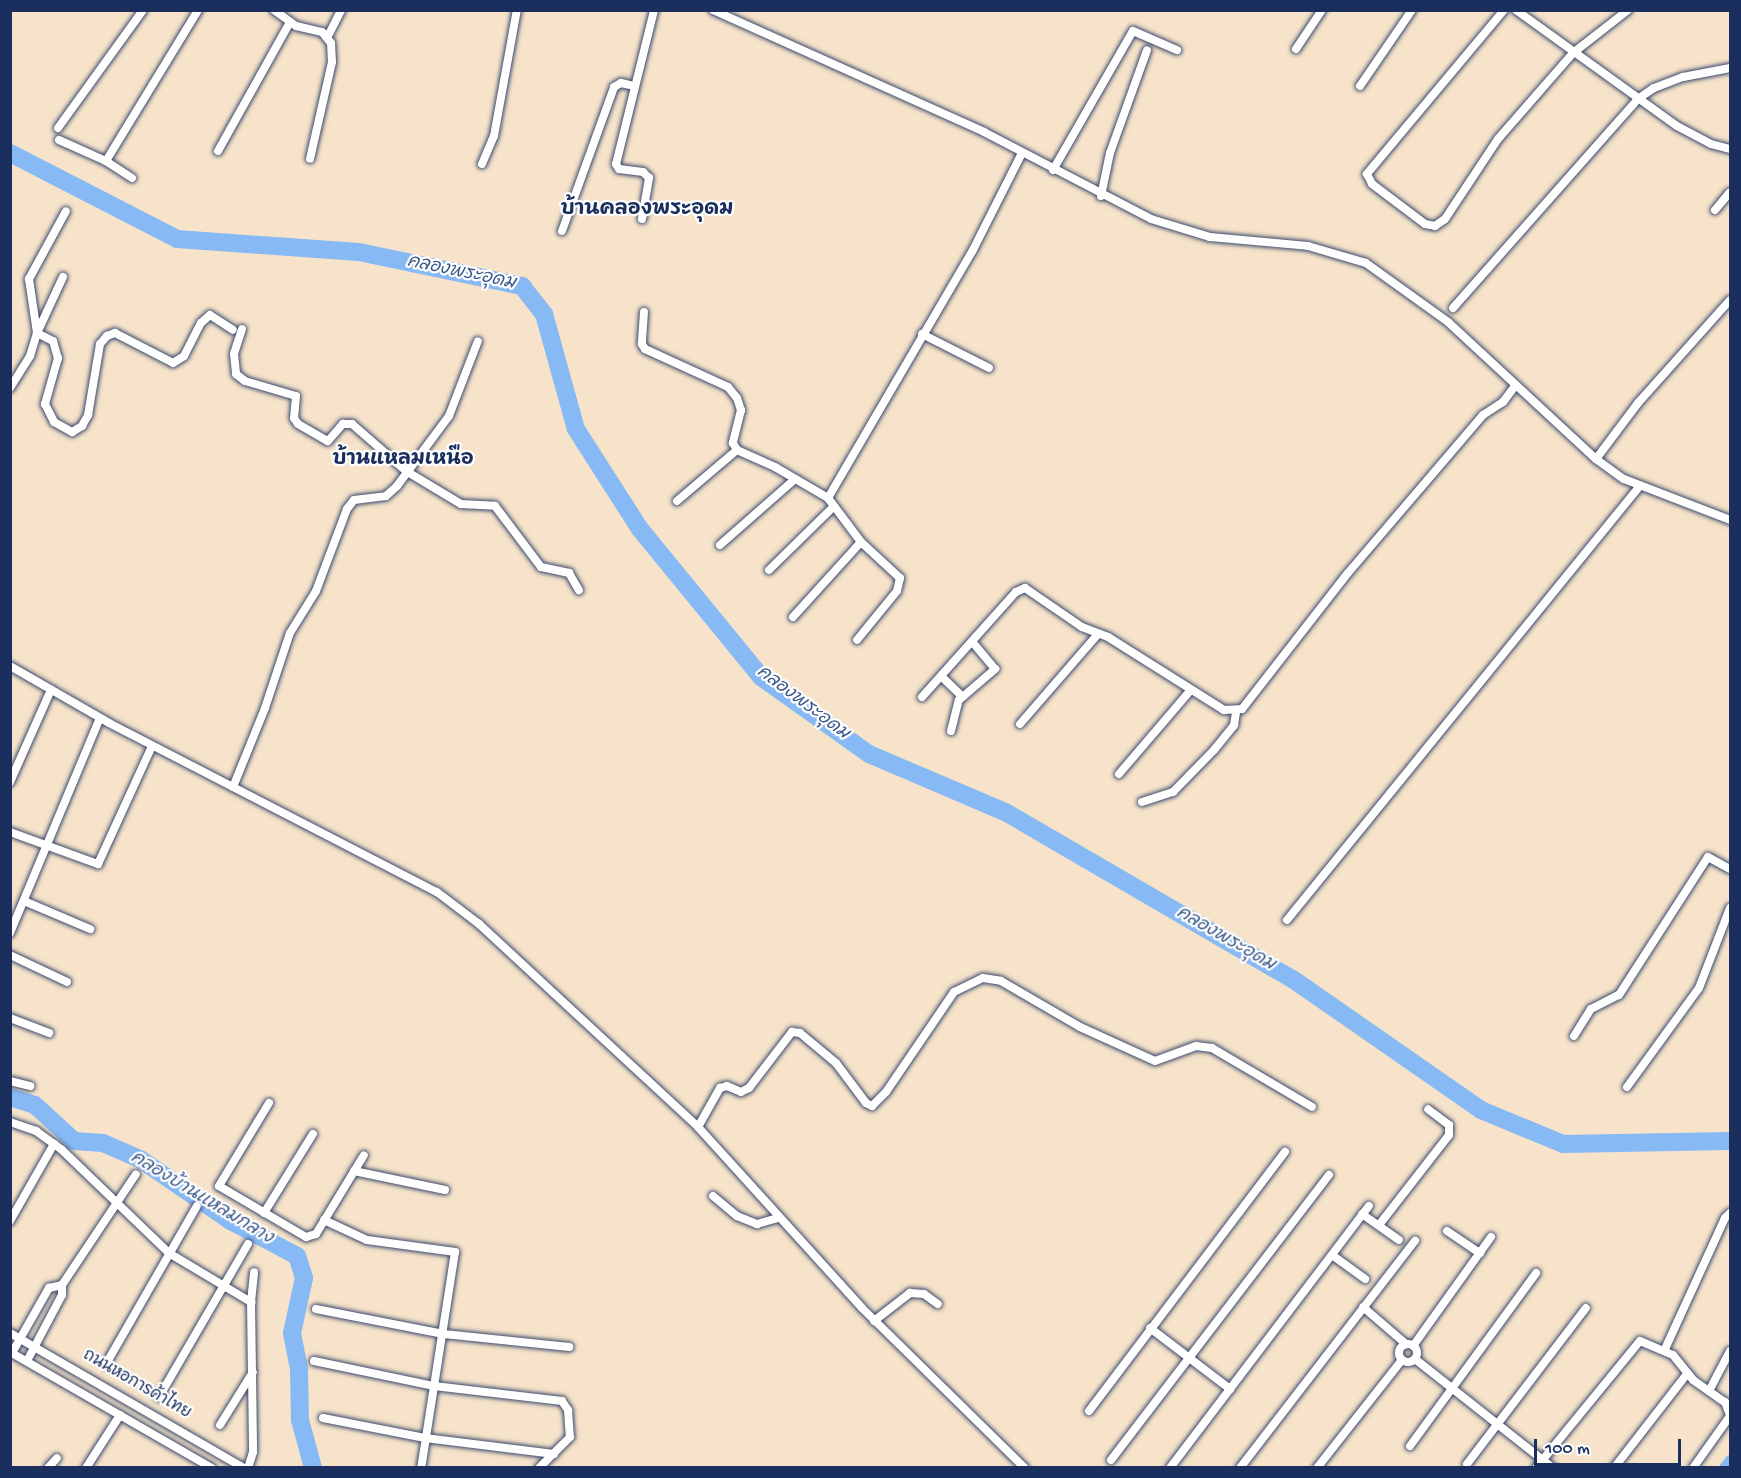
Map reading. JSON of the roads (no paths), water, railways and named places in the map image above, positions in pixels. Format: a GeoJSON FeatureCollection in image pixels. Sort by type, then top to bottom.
{"type":"FeatureCollection","features":[{"type":"Feature","properties":{"kind":"street"},"geometry":{"type":"LineString","coordinates":[[58,128],[143,10]]}},
{"type":"Feature","properties":{"kind":"street"},"geometry":{"type":"LineString","coordinates":[[106,161],[198,10]]}},
{"type":"Feature","properties":{"kind":"street"},"geometry":{"type":"LineString","coordinates":[[274,10],[290,22],[328,36]]}},
{"type":"Feature","properties":{"kind":"street"},"geometry":{"type":"LineString","coordinates":[[310,159],[332,62],[328,36],[341,10]]}},
{"type":"Feature","properties":{"kind":"street"},"geometry":{"type":"LineString","coordinates":[[482,164],[494,136],[517,10]]}},
{"type":"Feature","properties":{"kind":"street"},"geometry":{"type":"LineString","coordinates":[[642,219],[650,183],[648,175],[618,169],[616,164],[654,10]]}},
{"type":"Feature","properties":{"kind":"street"},"geometry":{"type":"LineString","coordinates":[[712,10],[1022,153],[1101,196],[1181,231],[1210,237],[1308,246],[1366,263],[1424,302],[1596,459],[1639,487],[1731,520]]}},
{"type":"Feature","properties":{"kind":"street"},"geometry":{"type":"LineString","coordinates":[[1296,49],[1322,10]]}},
{"type":"Feature","properties":{"kind":"street"},"geometry":{"type":"LineString","coordinates":[[1360,86],[1412,10]]}},
{"type":"Feature","properties":{"kind":"street"},"geometry":{"type":"LineString","coordinates":[[1504,10],[1416,120],[1369,169],[1372,184],[1416,220],[1435,226],[1445,219],[1498,139],[1573,53],[1628,10]]}},
{"type":"Feature","properties":{"kind":"street"},"geometry":{"type":"LineString","coordinates":[[1516,10],[1677,126],[1730,150]]}},
{"type":"Feature","properties":{"kind":"street"},"geometry":{"type":"LineString","coordinates":[[218,151],[290,22]]}},
{"type":"Feature","properties":{"kind":"street"},"geometry":{"type":"LineString","coordinates":[[1053,170],[1133,31],[1177,50]]}},
{"type":"Feature","properties":{"kind":"street"},"geometry":{"type":"LineString","coordinates":[[1101,196],[1110,153],[1147,50]]}},
{"type":"Feature","properties":{"kind":"street"},"geometry":{"type":"LineString","coordinates":[[1453,308],[1638,99],[1654,88],[1683,77],[1731,68]]}},
{"type":"Feature","properties":{"kind":"street"},"geometry":{"type":"LineString","coordinates":[[562,231],[614,87],[621,83],[634,86]]}},
{"type":"Feature","properties":{"kind":"street"},"geometry":{"type":"LineString","coordinates":[[59,140],[106,161],[132,178]]}},
{"type":"Feature","properties":{"kind":"street"},"geometry":{"type":"LineString","coordinates":[[828,498],[973,250],[1022,153]]}},
{"type":"Feature","properties":{"kind":"street"},"geometry":{"type":"LineString","coordinates":[[1715,210],[1731,192]]}},
{"type":"Feature","properties":{"kind":"street"},"geometry":{"type":"LineString","coordinates":[[37,333],[28,279],[66,211]]}},
{"type":"Feature","properties":{"kind":"street"},"geometry":{"type":"LineString","coordinates":[[10,388],[30,356],[37,333],[63,277]]}},
{"type":"Feature","properties":{"kind":"street"},"geometry":{"type":"LineString","coordinates":[[1596,459],[1638,403],[1731,300]]}},
{"type":"Feature","properties":{"kind":"street"},"geometry":{"type":"LineString","coordinates":[[644,312],[642,344],[645,349],[728,387],[738,398],[741,410],[733,443],[736,450],[775,467],[828,498],[832,508],[861,542],[901,581],[857,640]]}},
{"type":"Feature","properties":{"kind":"street"},"geometry":{"type":"LineString","coordinates":[[37,333],[53,341],[58,358],[45,404],[54,422],[72,432],[82,426],[87,415],[100,344],[107,336],[115,333],[173,363],[184,356],[201,323],[210,315],[238,330],[234,354],[239,377],[296,396],[294,418],[323,439],[331,441],[343,424],[352,424],[406,471],[461,504],[495,506],[541,567],[569,573],[579,590]]}},
{"type":"Feature","properties":{"kind":"street"},"geometry":{"type":"LineString","coordinates":[[922,334],[989,368]]}},
{"type":"Feature","properties":{"kind":"street"},"geometry":{"type":"LineString","coordinates":[[233,788],[265,708],[290,633],[316,591],[347,509],[354,500],[364,496],[386,496],[449,416],[478,341]]}},
{"type":"Feature","properties":{"kind":"street"},"geometry":{"type":"LineString","coordinates":[[1142,802],[1173,792],[1221,742],[1234,725],[1236,712],[1483,415],[1503,402],[1516,385]]}},
{"type":"Feature","properties":{"kind":"street"},"geometry":{"type":"LineString","coordinates":[[677,501],[736,450]]}},
{"type":"Feature","properties":{"kind":"street"},"geometry":{"type":"LineString","coordinates":[[720,545],[794,480]]}},
{"type":"Feature","properties":{"kind":"street"},"geometry":{"type":"LineString","coordinates":[[1287,920],[1639,487]]}},
{"type":"Feature","properties":{"kind":"street"},"geometry":{"type":"LineString","coordinates":[[769,570],[832,508]]}},
{"type":"Feature","properties":{"kind":"street"},"geometry":{"type":"LineString","coordinates":[[793,617],[861,542]]}},
{"type":"Feature","properties":{"kind":"street"},"geometry":{"type":"LineString","coordinates":[[922,697],[1016,592],[1025,588],[1190,691],[1224,710],[1236,712]]}},
{"type":"Feature","properties":{"kind":"street"},"geometry":{"type":"LineString","coordinates":[[1020,724],[1098,634]]}},
{"type":"Feature","properties":{"kind":"street"},"geometry":{"type":"LineString","coordinates":[[951,731],[962,696],[995,669],[972,642]]}},
{"type":"Feature","properties":{"kind":"street"},"geometry":{"type":"LineString","coordinates":[[10,666],[152,746],[437,892],[513,954],[698,1126],[778,1218],[874,1321],[1025,1467]]}},
{"type":"Feature","properties":{"kind":"street"},"geometry":{"type":"LineString","coordinates":[[941,676],[962,696]]}},
{"type":"Feature","properties":{"kind":"street"},"geometry":{"type":"LineString","coordinates":[[10,782],[51,690]]}},
{"type":"Feature","properties":{"kind":"street"},"geometry":{"type":"LineString","coordinates":[[1119,774],[1190,691]]}},
{"type":"Feature","properties":{"kind":"street"},"geometry":{"type":"LineString","coordinates":[[10,933],[100,718]]}},
{"type":"Feature","properties":{"kind":"street"},"geometry":{"type":"LineString","coordinates":[[10,832],[98,864],[152,746]]}},
{"type":"Feature","properties":{"kind":"street"},"geometry":{"type":"LineString","coordinates":[[1575,1036],[1591,1009],[1619,995],[1708,857],[1731,869]]}},
{"type":"Feature","properties":{"kind":"street"},"geometry":{"type":"LineString","coordinates":[[24,901],[90,929]]}},
{"type":"Feature","properties":{"kind":"street"},"geometry":{"type":"LineString","coordinates":[[1627,1087],[1699,988],[1731,908]]}},
{"type":"Feature","properties":{"kind":"street"},"geometry":{"type":"LineString","coordinates":[[10,955],[67,982]]}},
{"type":"Feature","properties":{"kind":"street"},"geometry":{"type":"LineString","coordinates":[[698,1126],[720,1088],[727,1086],[741,1092],[748,1089],[792,1032],[800,1033],[836,1063],[866,1103],[873,1106],[886,1092],[954,992],[983,978],[1001,981],[1080,1027],[1155,1060],[1196,1046],[1212,1048],[1312,1107]]}},
{"type":"Feature","properties":{"kind":"street"},"geometry":{"type":"LineString","coordinates":[[10,1018],[49,1033]]}},
{"type":"Feature","properties":{"kind":"street"},"geometry":{"type":"LineString","coordinates":[[10,1081],[30,1086]]}},
{"type":"Feature","properties":{"kind":"street"},"geometry":{"type":"LineString","coordinates":[[269,1103],[219,1186],[306,1237],[316,1234],[364,1155]]}},
{"type":"Feature","properties":{"kind":"street"},"geometry":{"type":"LineString","coordinates":[[1379,1226],[1449,1135],[1449,1125],[1428,1109]]}},
{"type":"Feature","properties":{"kind":"street"},"geometry":{"type":"LineString","coordinates":[[10,1122],[36,1131],[54,1144],[114,1205],[168,1253],[251,1302]]}},
{"type":"Feature","properties":{"kind":"street"},"geometry":{"type":"LineString","coordinates":[[264,1213],[313,1134]]}},
{"type":"Feature","properties":{"kind":"street"},"geometry":{"type":"LineString","coordinates":[[10,1221],[54,1144]]}},
{"type":"Feature","properties":{"kind":"street"},"geometry":{"type":"LineString","coordinates":[[1089,1412],[1150,1328],[1285,1152]]}},
{"type":"Feature","properties":{"kind":"street"},"geometry":{"type":"LineString","coordinates":[[354,1171],[445,1190]]}},
{"type":"Feature","properties":{"kind":"street"},"geometry":{"type":"LineString","coordinates":[[27,1361],[62,1295],[62,1285],[136,1174]]}},
{"type":"Feature","properties":{"kind":"street"},"geometry":{"type":"LineString","coordinates":[[1112,1460],[1329,1175]]}},
{"type":"Feature","properties":{"kind":"street"},"geometry":{"type":"LineString","coordinates":[[713,1196],[737,1216],[757,1224],[778,1218]]}},
{"type":"Feature","properties":{"kind":"street"},"geometry":{"type":"LineString","coordinates":[[106,1364],[197,1206]]}},
{"type":"Feature","properties":{"kind":"street"},"geometry":{"type":"LineString","coordinates":[[1170,1467],[1369,1206]]}},
{"type":"Feature","properties":{"kind":"street"},"geometry":{"type":"LineString","coordinates":[[1665,1349],[1725,1218],[1731,1213]]}},
{"type":"Feature","properties":{"kind":"street"},"geometry":{"type":"LineString","coordinates":[[1362,1214],[1399,1240]]}},
{"type":"Feature","properties":{"kind":"street"},"geometry":{"type":"LineString","coordinates":[[324,1220],[367,1240],[455,1252],[444,1334],[421,1467]]}},
{"type":"Feature","properties":{"kind":"street"},"geometry":{"type":"LineString","coordinates":[[1447,1231],[1480,1253]]}},
{"type":"Feature","properties":{"kind":"street"},"geometry":{"type":"LineString","coordinates":[[1402,1360],[1399,1351],[1410,1345],[1491,1237]]}},
{"type":"Feature","properties":{"kind":"street"},"geometry":{"type":"LineString","coordinates":[[1240,1467],[1415,1241]]}},
{"type":"Feature","properties":{"kind":"street"},"geometry":{"type":"LineString","coordinates":[[159,1397],[248,1244]]}},
{"type":"Feature","properties":{"kind":"street"},"geometry":{"type":"LineString","coordinates":[[1332,1255],[1365,1279]]}},
{"type":"Feature","properties":{"kind":"street"},"geometry":{"type":"LineString","coordinates":[[246,1467],[253,1452],[251,1302],[254,1272]]}},
{"type":"Feature","properties":{"kind":"street"},"geometry":{"type":"LineString","coordinates":[[1410,1446],[1536,1273]]}},
{"type":"Feature","properties":{"kind":"street"},"geometry":{"type":"LineString","coordinates":[[11,1352],[49,1288],[62,1285]]}},
{"type":"Feature","properties":{"kind":"street"},"geometry":{"type":"LineString","coordinates":[[874,1321],[910,1293],[924,1294],[938,1304]]}},
{"type":"Feature","properties":{"kind":"street"},"geometry":{"type":"LineString","coordinates":[[1363,1307],[1410,1345],[1417,1352],[1415,1359]]}},
{"type":"Feature","properties":{"kind":"street"},"geometry":{"type":"LineString","coordinates":[[1467,1464],[1499,1426],[1586,1308]]}},
{"type":"Feature","properties":{"kind":"street"},"geometry":{"type":"LineString","coordinates":[[316,1309],[444,1334],[569,1347]]}},
{"type":"Feature","properties":{"kind":"street"},"geometry":{"type":"LineString","coordinates":[[1150,1328],[1230,1389]]}},
{"type":"Feature","properties":{"kind":"street","name":"ถนนหอการค้าไทย"},"geometry":{"type":"LineString","coordinates":[[10,1333],[35,1345],[246,1467]]}},
{"type":"Feature","properties":{"kind":"street"},"geometry":{"type":"LineString","coordinates":[[1536,1467],[1634,1345],[1646,1341],[1665,1349],[1682,1362],[1687,1374],[1725,1402],[1731,1415],[1693,1467]]}},
{"type":"Feature","properties":{"kind":"street"},"geometry":{"type":"LineString","coordinates":[[1709,1391],[1731,1351]]}},
{"type":"Feature","properties":{"kind":"street","name":"ถนนหอการค้าไทย"},"geometry":{"type":"LineString","coordinates":[[11,1352],[212,1467]]}},
{"type":"Feature","properties":{"kind":"street"},"geometry":{"type":"LineString","coordinates":[[1317,1467],[1402,1360],[1415,1359],[1553,1467]]}},
{"type":"Feature","properties":{"kind":"street"},"geometry":{"type":"LineString","coordinates":[[314,1361],[434,1386],[562,1401],[568,1410],[570,1437],[539,1467]]}},
{"type":"Feature","properties":{"kind":"street"},"geometry":{"type":"LineString","coordinates":[[220,1425],[253,1372]]}},
{"type":"Feature","properties":{"kind":"street"},"geometry":{"type":"LineString","coordinates":[[1614,1467],[1687,1374]]}},
{"type":"Feature","properties":{"kind":"street"},"geometry":{"type":"LineString","coordinates":[[86,1467],[120,1415]]}},
{"type":"Feature","properties":{"kind":"street"},"geometry":{"type":"LineString","coordinates":[[323,1418],[425,1438],[554,1454]]}},
{"type":"Feature","properties":{"kind":"street"},"geometry":{"type":"LineString","coordinates":[[48,1467],[57,1458]]}},
{"type":"Feature","properties":{"kind":"waterway","name":"คลองพระอุดม"},"geometry":{"type":"LineString","coordinates":[[10,153],[177,239],[359,252],[522,286],[544,314],[576,429],[640,529],[761,677],[869,754],[1007,813],[1294,980],[1481,1110],[1563,1144],[1730,1141]]}},
{"type":"Feature","properties":{"kind":"waterway","name":"คลองบ้านแหลมกลาง"},"geometry":{"type":"LineString","coordinates":[[10,1097],[35,1105],[74,1141],[103,1143],[140,1159],[231,1221],[297,1256],[304,1278],[292,1333],[299,1369],[300,1420],[313,1468]]}},
{"type":"Feature","properties":{"kind":"waterway"},"geometry":{"type":"LineString","coordinates":[[1724,1468],[1730,1460]]}},
{"type":"Feature","properties":{"kind":"district","name":"บ้านคลองพระอุดม"},"geometry":{"type":"Point","coordinates":[647,210]}},
{"type":"Feature","properties":{"kind":"district","name":"บ้านแหลมเหนือ"},"geometry":{"type":"Point","coordinates":[403,460]}}]}
